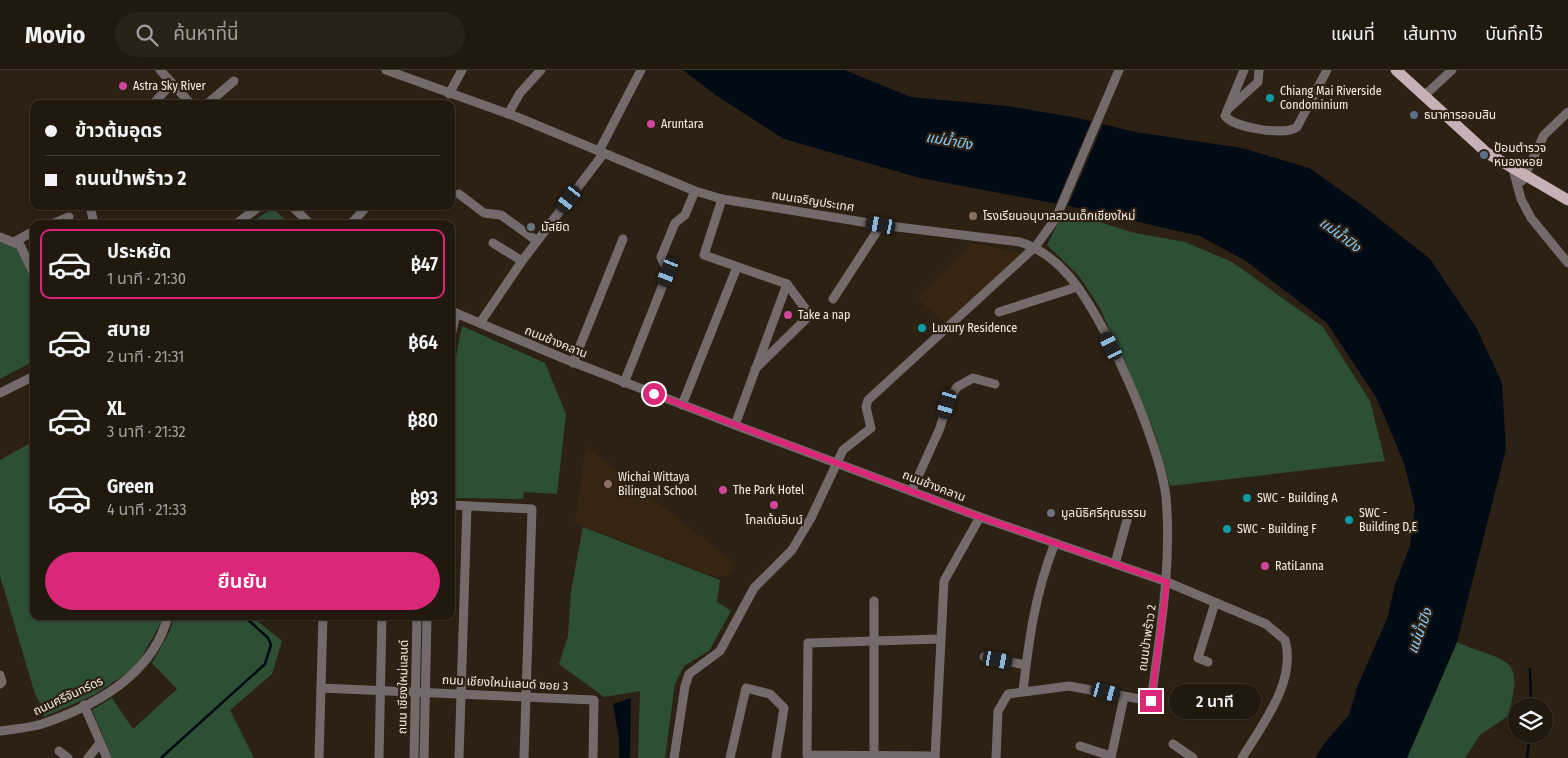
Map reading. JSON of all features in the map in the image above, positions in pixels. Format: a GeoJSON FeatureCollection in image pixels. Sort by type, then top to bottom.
{"type":"FeatureCollection","features":[{"type":"Feature","properties":{"kind":"main road"},"geometry":{"type":"LineString","coordinates":[[1398,71],[1487,153],[1568,200]]}},
{"type":"Feature","properties":{"kind":"street"},"geometry":{"type":"LineString","coordinates":[[160,70],[187,100]]}},
{"type":"Feature","properties":{"kind":"street","name":"ถนนเจริญประเทศ"},"geometry":{"type":"LineString","coordinates":[[386,70],[508,114],[696,191],[722,199],[881,225],[1020,242],[1036,246],[1053,260],[1077,287],[1092,310],[1120,365],[1155,453],[1166,496],[1167,582]]}},
{"type":"Feature","properties":{"kind":"street"},"geometry":{"type":"LineString","coordinates":[[450,94],[462,70]]}},
{"type":"Feature","properties":{"kind":"street"},"geometry":{"type":"LineString","coordinates":[[508,114],[520,93],[541,70]]}},
{"type":"Feature","properties":{"kind":"street"},"geometry":{"type":"LineString","coordinates":[[480,323],[522,261],[602,152],[641,70]]}},
{"type":"Feature","properties":{"kind":"street"},"geometry":{"type":"LineString","coordinates":[[674,758],[685,686],[689,674],[716,655],[754,588],[792,550],[811,518],[836,462],[847,445],[871,428],[866,407],[868,400],[1036,246],[1056,218],[1119,70]]}},
{"type":"Feature","properties":{"kind":"street"},"geometry":{"type":"LineString","coordinates":[[1244,70],[1226,110],[1225,116],[1228,120],[1250,128],[1293,130],[1297,127],[1327,70]]}},
{"type":"Feature","properties":{"kind":"street"},"geometry":{"type":"LineString","coordinates":[[1226,110],[1258,82],[1259,70]]}},
{"type":"Feature","properties":{"kind":"street"},"geometry":{"type":"LineString","coordinates":[[1425,95],[1452,70]]}},
{"type":"Feature","properties":{"kind":"street"},"geometry":{"type":"LineString","coordinates":[[212,100],[234,81]]}},
{"type":"Feature","properties":{"kind":"street"},"geometry":{"type":"LineString","coordinates":[[157,100],[172,83]]}},
{"type":"Feature","properties":{"kind":"street"},"geometry":{"type":"LineString","coordinates":[[1519,188],[1544,135],[1568,112]]}},
{"type":"Feature","properties":{"kind":"street"},"geometry":{"type":"LineString","coordinates":[[1514,169],[1521,199],[1531,218],[1568,263]]}},
{"type":"Feature","properties":{"kind":"street"},"geometry":{"type":"LineString","coordinates":[[624,382],[668,272],[661,257],[675,222],[685,215],[696,191]]}},
{"type":"Feature","properties":{"kind":"street"},"geometry":{"type":"LineString","coordinates":[[459,194],[484,213],[501,216],[537,241]]}},
{"type":"Feature","properties":{"kind":"street"},"geometry":{"type":"LineString","coordinates":[[722,199],[704,255],[787,284],[810,315],[755,369]]}},
{"type":"Feature","properties":{"kind":"street"},"geometry":{"type":"LineString","coordinates":[[241,220],[255,210]]}},
{"type":"Feature","properties":{"kind":"street"},"geometry":{"type":"LineString","coordinates":[[296,210],[306,220]]}},
{"type":"Feature","properties":{"kind":"street"},"geometry":{"type":"LineString","coordinates":[[355,220],[363,210]]}},
{"type":"Feature","properties":{"kind":"street"},"geometry":{"type":"LineString","coordinates":[[62,220],[69,217]]}},
{"type":"Feature","properties":{"kind":"street"},"geometry":{"type":"LineString","coordinates":[[833,299],[881,225]]}},
{"type":"Feature","properties":{"kind":"street"},"geometry":{"type":"LineString","coordinates":[[14,242],[30,233]]}},
{"type":"Feature","properties":{"kind":"street"},"geometry":{"type":"LineString","coordinates":[[0,237],[14,242],[24,251],[30,265]]}},
{"type":"Feature","properties":{"kind":"street"},"geometry":{"type":"LineString","coordinates":[[573,363],[623,239]]}},
{"type":"Feature","properties":{"kind":"street"},"geometry":{"type":"LineString","coordinates":[[493,243],[522,261]]}},
{"type":"Feature","properties":{"kind":"street"},"geometry":{"type":"LineString","coordinates":[[682,405],[737,267]]}},
{"type":"Feature","properties":{"kind":"street"},"geometry":{"type":"LineString","coordinates":[[735,425],[787,284]]}},
{"type":"Feature","properties":{"kind":"street"},"geometry":{"type":"LineString","coordinates":[[999,312],[1077,287]]}},
{"type":"Feature","properties":{"kind":"street","name":"ถนนช้างคลาน"},"geometry":{"type":"LineString","coordinates":[[455,313],[573,363],[682,405],[980,517],[1167,582],[1266,624],[1285,640],[1288,649],[1288,659],[1276,702],[1242,758]]}},
{"type":"Feature","properties":{"kind":"street"},"geometry":{"type":"LineString","coordinates":[[0,394],[30,378]]}},
{"type":"Feature","properties":{"kind":"street"},"geometry":{"type":"LineString","coordinates":[[912,490],[940,428],[947,404],[957,387],[973,378],[995,384]]}},
{"type":"Feature","properties":{"kind":"street"},"geometry":{"type":"LineString","coordinates":[[455,505],[532,509],[524,758]]}},
{"type":"Feature","properties":{"kind":"street"},"geometry":{"type":"LineString","coordinates":[[458,758],[466,506]]}},
{"type":"Feature","properties":{"kind":"street"},"geometry":{"type":"LineString","coordinates":[[940,639],[808,642],[807,755],[935,757],[944,581],[980,517]]}},
{"type":"Feature","properties":{"kind":"street"},"geometry":{"type":"LineString","coordinates":[[1115,564],[1127,520]]}},
{"type":"Feature","properties":{"kind":"street"},"geometry":{"type":"LineString","coordinates":[[1023,691],[1030,628],[1041,577],[1055,543]]}},
{"type":"Feature","properties":{"kind":"street","name":"ถนนป่าพร้าว 2"},"geometry":{"type":"LineString","coordinates":[[1124,697],[1151,701],[1167,582]]}},
{"type":"Feature","properties":{"kind":"street"},"geometry":{"type":"LineString","coordinates":[[874,600],[874,757]]}},
{"type":"Feature","properties":{"kind":"street"},"geometry":{"type":"LineString","coordinates":[[1208,662],[1198,658],[1215,603]]}},
{"type":"Feature","properties":{"kind":"street","name":"ถนนศรีจันทร์ดร"},"geometry":{"type":"LineString","coordinates":[[0,731],[41,724],[118,687],[139,670],[150,656],[166,620]]}},
{"type":"Feature","properties":{"kind":"street"},"geometry":{"type":"LineString","coordinates":[[319,758],[323,620]]}},
{"type":"Feature","properties":{"kind":"street"},"geometry":{"type":"LineString","coordinates":[[379,758],[382,620]]}},
{"type":"Feature","properties":{"kind":"street","name":"ถนน เชียงใหม่แลนด์"},"geometry":{"type":"LineString","coordinates":[[414,758],[417,620]]}},
{"type":"Feature","properties":{"kind":"street","name":"ถนน เชียงใหม่แลนด์"},"geometry":{"type":"LineString","coordinates":[[424,758],[427,620]]}},
{"type":"Feature","properties":{"kind":"street"},"geometry":{"type":"LineString","coordinates":[[984,657],[1026,665]]}},
{"type":"Feature","properties":{"kind":"street"},"geometry":{"type":"LineString","coordinates":[[0,675],[2,682],[0,684]]}},
{"type":"Feature","properties":{"kind":"street"},"geometry":{"type":"LineString","coordinates":[[996,758],[998,711],[1008,694],[1069,686],[1124,697],[1111,757],[1080,746]]}},
{"type":"Feature","properties":{"kind":"street","name":"ถนน เชียงใหม่แลนด์ ซอย 3"},"geometry":{"type":"LineString","coordinates":[[321,688],[594,700],[593,758]]}},
{"type":"Feature","properties":{"kind":"street"},"geometry":{"type":"LineString","coordinates":[[730,758],[746,688],[770,694],[784,708],[776,758]]}},
{"type":"Feature","properties":{"kind":"street"},"geometry":{"type":"LineString","coordinates":[[84,705],[107,758]]}},
{"type":"Feature","properties":{"kind":"street"},"geometry":{"type":"LineString","coordinates":[[88,758],[100,743]]}},
{"type":"Feature","properties":{"kind":"street"},"geometry":{"type":"LineString","coordinates":[[1173,744],[1193,758]]}},
{"type":"Feature","properties":{"kind":"street"},"geometry":{"type":"LineString","coordinates":[[59,752],[68,758]]}},
{"type":"Feature","properties":{"kind":"shaded area"},"geometry":{"type":"Polygon","coordinates":[[[972,243],[1022,253],[945,324],[917,298],[972,243]]]}},
{"type":"Feature","properties":{"kind":"shaded area","name":"Wichai Wittaya Bilingual School"},"geometry":{"type":"Polygon","coordinates":[[[586,446],[736,564],[730,575],[714,576],[575,523],[586,446]]]}},
{"type":"Feature","properties":{"kind":"green space"},"geometry":{"type":"Polygon","coordinates":[[[270,210],[275,210],[285,220],[255,220],[270,210]]]}},
{"type":"Feature","properties":{"kind":"green space"},"geometry":{"type":"Polygon","coordinates":[[[1064,211],[1135,233],[1185,242],[1232,262],[1323,327],[1370,401],[1385,461],[1170,486],[1154,431],[1100,308],[1079,276],[1047,245],[1064,211]]]}},
{"type":"Feature","properties":{"kind":"green space"},"geometry":{"type":"Polygon","coordinates":[[[0,241],[20,250],[30,272],[30,363],[0,379],[0,241]]]}},
{"type":"Feature","properties":{"kind":"green space"},"geometry":{"type":"Polygon","coordinates":[[[462,326],[545,363],[566,414],[557,494],[524,492],[523,499],[455,498],[455,362],[462,326]]]}},
{"type":"Feature","properties":{"kind":"green space"},"geometry":{"type":"Polygon","coordinates":[[[30,443],[30,620],[162,620],[136,667],[94,695],[44,717],[42,707],[35,694],[0,576],[0,460],[30,443]]]}},
{"type":"Feature","properties":{"kind":"green space"},"geometry":{"type":"Polygon","coordinates":[[[583,527],[720,580],[717,602],[731,611],[709,651],[684,666],[675,684],[665,758],[638,758],[640,691],[604,697],[559,664],[568,636],[571,591],[583,527]]]}},
{"type":"Feature","properties":{"kind":"green space"},"geometry":{"type":"Polygon","coordinates":[[[173,620],[256,620],[282,641],[272,674],[230,710],[254,758],[112,758],[92,710],[112,698],[133,729],[177,689],[152,663],[170,631],[173,620]]]}},
{"type":"Feature","properties":{"kind":"green space"},"geometry":{"type":"Polygon","coordinates":[[[1457,642],[1499,658],[1508,664],[1513,671],[1515,681],[1512,698],[1508,698],[1508,716],[1480,735],[1465,758],[1407,758],[1457,642]]]}},
{"type":"Feature","properties":{"kind":"water","name":"แม่น้ำปิง"},"geometry":{"type":"Polygon","coordinates":[[[683,70],[844,70],[911,97],[1007,106],[1078,118],[1135,132],[1242,148],[1309,168],[1359,203],[1430,259],[1476,327],[1502,383],[1506,449],[1457,642],[1407,758],[1315,758],[1323,745],[1349,715],[1357,687],[1387,619],[1395,585],[1410,546],[1415,507],[1404,463],[1376,397],[1327,323],[1246,261],[1200,236],[1069,206],[920,178],[784,139],[717,96],[683,70]]]}},
{"type":"Feature","properties":{"kind":"water"},"geometry":{"type":"Polygon","coordinates":[[[631,698],[630,758],[619,758],[619,739],[613,704],[631,698]]]}},
{"type":"Feature","properties":{"kind":"pier"},"geometry":{"type":"Polygon","coordinates":[[[1092,119],[1104,122],[1067,208],[1055,206],[1092,119]]]}},
{"type":"Feature","properties":{"kind":"waterway"},"geometry":{"type":"LineString","coordinates":[[161,758],[265,664],[271,645],[268,638],[248,620]]}},
{"type":"Feature","properties":{"kind":"waterway"},"geometry":{"type":"LineString","coordinates":[[1530,669],[1531,698]]}},
{"type":"Feature","properties":{"kind":"waterway"},"geometry":{"type":"LineString","coordinates":[[1527,758],[1529,743]]}},
{"type":"Feature","properties":{"kind":"place","name":"Astra Sky River"},"geometry":{"type":"Point","coordinates":[123,86]}},
{"type":"Feature","properties":{"kind":"place","name":"Chiang Mai Riverside Condominium"},"geometry":{"type":"Point","coordinates":[1270,98]}},
{"type":"Feature","properties":{"kind":"place","name":"ธนาคารออมสิน"},"geometry":{"type":"Point","coordinates":[1414,115]}},
{"type":"Feature","properties":{"kind":"place","name":"Aruntara"},"geometry":{"type":"Point","coordinates":[651,124]}},
{"type":"Feature","properties":{"kind":"place","name":"ป้อมตำรวจ หนองหอย"},"geometry":{"type":"Point","coordinates":[1484,155]}},
{"type":"Feature","properties":{"kind":"place","name":"โรงเรียนอนุบาลสวนเด็กเชียงใหม่"},"geometry":{"type":"Point","coordinates":[973,216]}},
{"type":"Feature","properties":{"kind":"place","name":"มัสยิด"},"geometry":{"type":"Point","coordinates":[531,227]}},
{"type":"Feature","properties":{"kind":"place","name":"Take a nap"},"geometry":{"type":"Point","coordinates":[788,315]}},
{"type":"Feature","properties":{"kind":"place","name":"Luxury Residence"},"geometry":{"type":"Point","coordinates":[922,328]}},
{"type":"Feature","properties":{"kind":"place","name":"Wichai Wittaya Bilingual School"},"geometry":{"type":"Point","coordinates":[608,484]}},
{"type":"Feature","properties":{"kind":"place","name":"The Park Hotel"},"geometry":{"type":"Point","coordinates":[723,490]}},
{"type":"Feature","properties":{"kind":"place","name":"SWC - Building A"},"geometry":{"type":"Point","coordinates":[1247,498]}},
{"type":"Feature","properties":{"kind":"place","name":"โกลเด้นอินน์"},"geometry":{"type":"Point","coordinates":[774,505]}},
{"type":"Feature","properties":{"kind":"place","name":"มูลนิธิศรีคุณธรรม"},"geometry":{"type":"Point","coordinates":[1051,513]}},
{"type":"Feature","properties":{"kind":"place","name":"SWC - Building D,E"},"geometry":{"type":"Point","coordinates":[1349,520]}},
{"type":"Feature","properties":{"kind":"place","name":"SWC - Building F"},"geometry":{"type":"Point","coordinates":[1227,529]}},
{"type":"Feature","properties":{"kind":"place","name":"RatiLanna"},"geometry":{"type":"Point","coordinates":[1265,566]}},
{"type":"Feature","properties":{"kind":"route"},"geometry":{"type":"LineString","coordinates":[[654,394],[980,517],[1167,582],[1151,701]]}}]}
